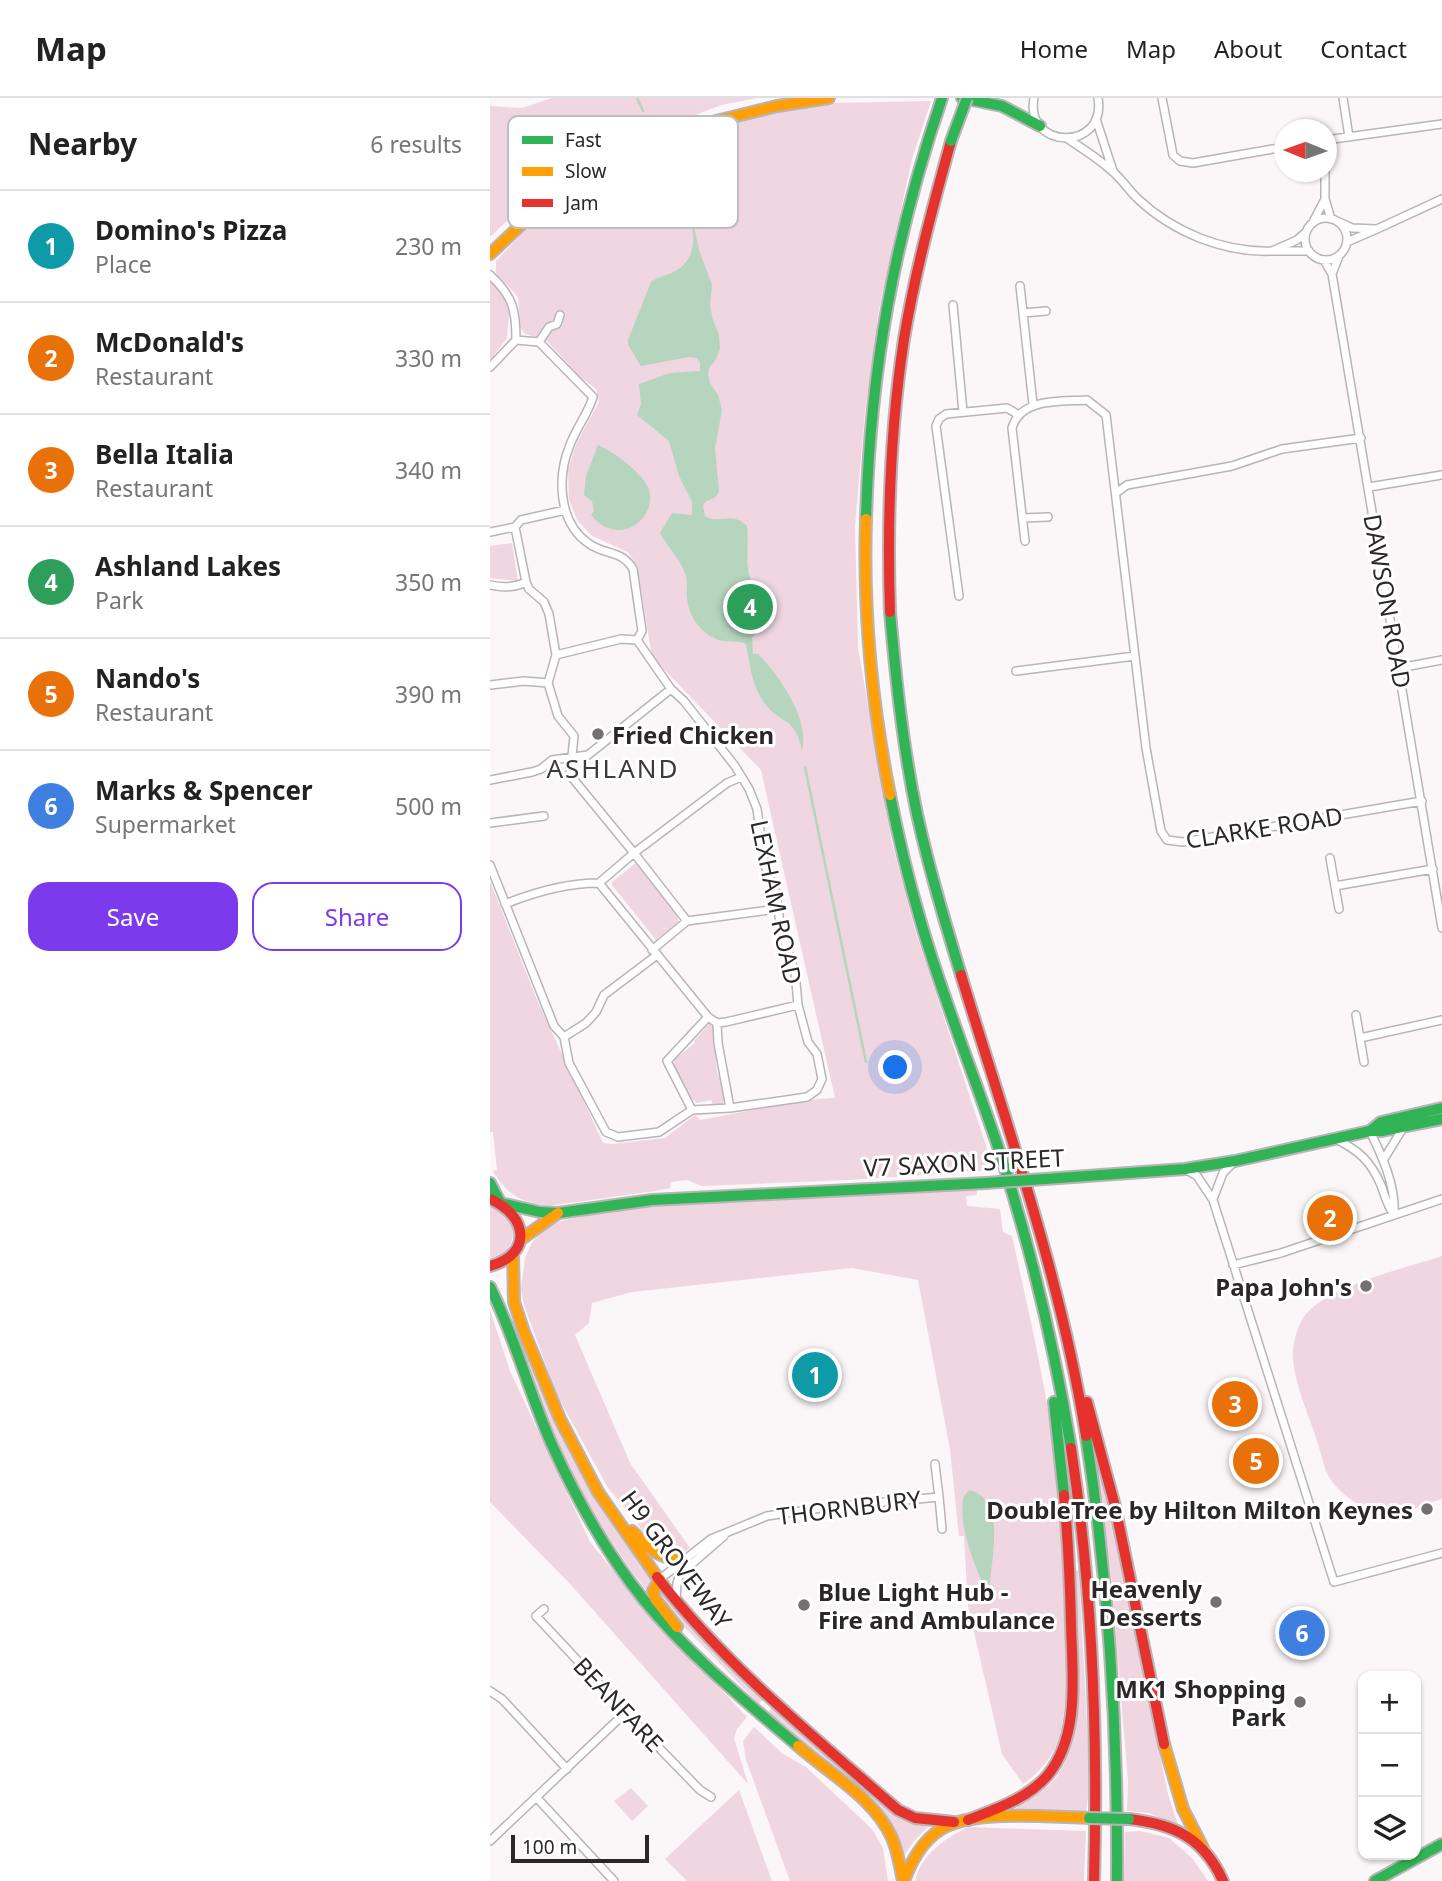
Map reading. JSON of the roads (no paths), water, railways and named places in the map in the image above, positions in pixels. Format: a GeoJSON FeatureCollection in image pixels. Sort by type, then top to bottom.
{"type":"FeatureCollection","features":[{"type":"Feature","properties":{"kind":"main road"},"geometry":{"type":"LineString","coordinates":[[736,116],[829,98]]}},
{"type":"Feature","properties":{"kind":"main road"},"geometry":{"type":"LineString","coordinates":[[942,98],[904,223],[884,312],[871,412],[866,545],[870,641],[880,741],[918,916],[1002,1160],[1042,1306],[1067,1425],[1085,1558],[1091,1637],[1097,1802],[1094,1881]]}},
{"type":"Feature","properties":{"kind":"main road"},"geometry":{"type":"LineString","coordinates":[[1040,126],[1014,109],[984,99],[964,98],[951,141],[925,235],[905,339],[893,424],[888,538],[893,638],[904,737],[932,877],[1038,1227],[1061,1317],[1111,1485],[1169,1761],[1186,1815],[1223,1881]]}},
{"type":"Feature","properties":{"kind":"main road"},"geometry":{"type":"LineString","coordinates":[[490,254],[518,228]]}},
{"type":"Feature","properties":{"kind":"main road","name":"V7 SAXON STREET"},"geometry":{"type":"LineString","coordinates":[[499,1202],[540,1212],[558,1213],[652,1200],[986,1183],[1185,1169],[1235,1161],[1370,1130],[1403,1127],[1441,1110]]}},
{"type":"Feature","properties":{"kind":"main road","name":"V7 SAXON STREET"},"geometry":{"type":"LineString","coordinates":[[1370,1130],[1381,1122],[1441,1110]]}},
{"type":"Feature","properties":{"kind":"main road"},"geometry":{"type":"LineString","coordinates":[[490,1183],[499,1202],[518,1220],[520,1240],[513,1254],[505,1261],[490,1266]]}},
{"type":"Feature","properties":{"kind":"main road","name":"V7 SAXON STREET"},"geometry":{"type":"LineString","coordinates":[[520,1240],[558,1213]]}},
{"type":"Feature","properties":{"kind":"main road","name":"H9 GROVEWAY"},"geometry":{"type":"LineString","coordinates":[[513,1254],[514,1300],[554,1407],[599,1491],[676,1601],[754,1684],[898,1810],[924,1820],[956,1822]]}},
{"type":"Feature","properties":{"kind":"main road","name":"H9 GROVEWAY"},"geometry":{"type":"LineString","coordinates":[[490,1287],[567,1476],[600,1536],[643,1598],[686,1646],[873,1810],[892,1840],[903,1881]]}},
{"type":"Feature","properties":{"kind":"main road"},"geometry":{"type":"LineString","coordinates":[[968,1820],[1036,1787],[1058,1760],[1066,1739],[1070,1716],[1072,1652],[1065,1492],[1042,1306]]}},
{"type":"Feature","properties":{"kind":"main road"},"geometry":{"type":"LineString","coordinates":[[1061,1317],[1087,1442],[1112,1635],[1118,1800],[1116,1881]]}},
{"type":"Feature","properties":{"kind":"main road"},"geometry":{"type":"LineString","coordinates":[[599,1491],[655,1554],[667,1559],[682,1560]]}},
{"type":"Feature","properties":{"kind":"main road"},"geometry":{"type":"LineString","coordinates":[[660,1579],[653,1591],[655,1599],[680,1631],[686,1646]]}},
{"type":"Feature","properties":{"kind":"main road"},"geometry":{"type":"LineString","coordinates":[[903,1881],[921,1848],[937,1832],[956,1822],[968,1820],[1146,1820],[1172,1827],[1203,1848]]}},
{"type":"Feature","properties":{"kind":"main road"},"geometry":{"type":"LineString","coordinates":[[1375,1881],[1442,1844]]}},
{"type":"Feature","properties":{"kind":"main road"},"geometry":{"type":"LineString","coordinates":[[1216,1866],[1232,1881]]}},
{"type":"Feature","properties":{"kind":"street"},"geometry":{"type":"LineString","coordinates":[[1034,98],[1034,116],[1040,126],[1048,133],[1068,139],[1113,171],[1138,199],[1172,225],[1217,244],[1251,252],[1309,251]]}},
{"type":"Feature","properties":{"kind":"street"},"geometry":{"type":"LineString","coordinates":[[1098,98],[1096,119],[1113,171]]}},
{"type":"Feature","properties":{"kind":"street"},"geometry":{"type":"LineString","coordinates":[[1162,98],[1173,155],[1180,161],[1193,163],[1274,149]]}},
{"type":"Feature","properties":{"kind":"street"},"geometry":{"type":"LineString","coordinates":[[1343,98],[1349,137]]}},
{"type":"Feature","properties":{"kind":"street"},"geometry":{"type":"LineString","coordinates":[[1068,139],[1085,133],[1096,119]]}},
{"type":"Feature","properties":{"kind":"street"},"geometry":{"type":"LineString","coordinates":[[1337,139],[1442,124]]}},
{"type":"Feature","properties":{"kind":"street"},"geometry":{"type":"LineString","coordinates":[[1325,182],[1325,199],[1335,220],[1345,231],[1347,242]]}},
{"type":"Feature","properties":{"kind":"street"},"geometry":{"type":"LineString","coordinates":[[1272,251],[1297,240],[1313,223],[1325,199]]}},
{"type":"Feature","properties":{"kind":"street"},"geometry":{"type":"LineString","coordinates":[[1332,274],[1347,242],[1442,199]]}},
{"type":"Feature","properties":{"kind":"street"},"geometry":{"type":"LineString","coordinates":[[1313,223],[1325,218],[1352,228],[1377,229]]}},
{"type":"Feature","properties":{"kind":"street"},"geometry":{"type":"LineString","coordinates":[[1306,231],[1309,251],[1317,258],[1324,260],[1339,256]]}},
{"type":"Feature","properties":{"kind":"street","name":"DAWSON ROAD"},"geometry":{"type":"LineString","coordinates":[[1324,260],[1332,274],[1442,928]]}},
{"type":"Feature","properties":{"kind":"street"},"geometry":{"type":"LineString","coordinates":[[490,275],[512,301],[516,320],[516,340],[490,367]]}},
{"type":"Feature","properties":{"kind":"street"},"geometry":{"type":"LineString","coordinates":[[1020,286],[1033,404],[1014,419],[1012,428],[1025,541]]}},
{"type":"Feature","properties":{"kind":"street"},"geometry":{"type":"LineString","coordinates":[[953,305],[963,412]]}},
{"type":"Feature","properties":{"kind":"street"},"geometry":{"type":"LineString","coordinates":[[1023,313],[1046,311]]}},
{"type":"Feature","properties":{"kind":"street"},"geometry":{"type":"LineString","coordinates":[[539,342],[549,327],[556,324],[560,315]]}},
{"type":"Feature","properties":{"kind":"street"},"geometry":{"type":"LineString","coordinates":[[516,340],[539,342],[593,397],[589,411],[570,442],[565,459],[562,484],[565,510],[569,522],[589,544],[602,551],[620,554],[633,569],[642,631],[637,640],[621,639],[556,655]]}},
{"type":"Feature","properties":{"kind":"street","name":"CLARKE ROAD"},"geometry":{"type":"LineString","coordinates":[[1033,404],[1087,400],[1106,415],[1147,756],[1161,831],[1167,840],[1183,842],[1422,801]]}},
{"type":"Feature","properties":{"kind":"street"},"geometry":{"type":"LineString","coordinates":[[959,596],[936,426],[939,419],[947,414],[1007,408],[1019,415]]}},
{"type":"Feature","properties":{"kind":"street"},"geometry":{"type":"LineString","coordinates":[[1116,493],[1127,485],[1232,466],[1282,449],[1361,439]]}},
{"type":"Feature","properties":{"kind":"street"},"geometry":{"type":"LineString","coordinates":[[1369,487],[1442,475]]}},
{"type":"Feature","properties":{"kind":"street"},"geometry":{"type":"LineString","coordinates":[[490,531],[515,527],[522,520],[565,510]]}},
{"type":"Feature","properties":{"kind":"street"},"geometry":{"type":"LineString","coordinates":[[1023,518],[1048,517]]}},
{"type":"Feature","properties":{"kind":"street"},"geometry":{"type":"LineString","coordinates":[[515,527],[526,582],[544,602],[549,614],[556,655],[548,683],[558,716],[574,736],[569,775],[687,921]]}},
{"type":"Feature","properties":{"kind":"street"},"geometry":{"type":"LineString","coordinates":[[490,585],[518,586],[526,582]]}},
{"type":"Feature","properties":{"kind":"street","name":"LEXHAM ROAD"},"geometry":{"type":"LineString","coordinates":[[637,640],[671,688],[711,734],[749,789],[757,809],[765,866],[776,892],[781,933],[795,972],[798,1005],[808,1042],[817,1054],[822,1079],[817,1090],[807,1097],[730,1108],[692,1110]]}},
{"type":"Feature","properties":{"kind":"street"},"geometry":{"type":"LineString","coordinates":[[1016,671],[1135,656]]}},
{"type":"Feature","properties":{"kind":"street"},"geometry":{"type":"LineString","coordinates":[[1399,668],[1442,660]]}},
{"type":"Feature","properties":{"kind":"street"},"geometry":{"type":"LineString","coordinates":[[490,685],[524,681],[548,683]]}},
{"type":"Feature","properties":{"kind":"street"},"geometry":{"type":"LineString","coordinates":[[490,780],[532,772],[552,760],[588,755],[671,688]]}},
{"type":"Feature","properties":{"kind":"street"},"geometry":{"type":"LineString","coordinates":[[505,904],[541,891],[581,883],[599,883],[727,783],[741,777]]}},
{"type":"Feature","properties":{"kind":"street"},"geometry":{"type":"LineString","coordinates":[[490,823],[544,816]]}},
{"type":"Feature","properties":{"kind":"street"},"geometry":{"type":"LineString","coordinates":[[1330,858],[1339,909]]}},
{"type":"Feature","properties":{"kind":"street"},"geometry":{"type":"LineString","coordinates":[[490,865],[554,1027],[565,1037],[569,1063],[606,1132],[618,1137],[659,1132],[692,1110],[667,1061],[708,1017]]}},
{"type":"Feature","properties":{"kind":"street"},"geometry":{"type":"LineString","coordinates":[[1335,886],[1433,869]]}},
{"type":"Feature","properties":{"kind":"street"},"geometry":{"type":"LineString","coordinates":[[599,883],[708,1017],[717,1023],[798,1005]]}},
{"type":"Feature","properties":{"kind":"street"},"geometry":{"type":"LineString","coordinates":[[565,1037],[586,1023],[596,1012],[604,995],[687,921],[777,909]]}},
{"type":"Feature","properties":{"kind":"street"},"geometry":{"type":"LineString","coordinates":[[1356,1015],[1364,1062]]}},
{"type":"Feature","properties":{"kind":"street"},"geometry":{"type":"LineString","coordinates":[[1360,1038],[1442,1020]]}},
{"type":"Feature","properties":{"kind":"street"},"geometry":{"type":"LineString","coordinates":[[717,1023],[730,1108]]}},
{"type":"Feature","properties":{"kind":"street"},"geometry":{"type":"LineString","coordinates":[[1384,1159],[1403,1127]]}},
{"type":"Feature","properties":{"kind":"street"},"geometry":{"type":"LineString","coordinates":[[1370,1130],[1384,1159],[1395,1200],[1394,1215]]}},
{"type":"Feature","properties":{"kind":"street"},"geometry":{"type":"LineString","coordinates":[[1336,1139],[1363,1155],[1374,1171],[1394,1215]]}},
{"type":"Feature","properties":{"kind":"street"},"geometry":{"type":"LineString","coordinates":[[1213,1200],[1223,1173],[1235,1161]]}},
{"type":"Feature","properties":{"kind":"street"},"geometry":{"type":"LineString","coordinates":[[1185,1169],[1197,1176],[1213,1200],[1334,1582],[1442,1553]]}},
{"type":"Feature","properties":{"kind":"street"},"geometry":{"type":"LineString","coordinates":[[1233,1265],[1281,1253],[1442,1199]]}},
{"type":"Feature","properties":{"kind":"street","name":"THORNBURY"},"geometry":{"type":"LineString","coordinates":[[660,1579],[711,1539],[777,1514],[939,1497],[935,1464]]}},
{"type":"Feature","properties":{"kind":"street"},"geometry":{"type":"LineString","coordinates":[[939,1497],[942,1529]]}},
{"type":"Feature","properties":{"kind":"street"},"geometry":{"type":"LineString","coordinates":[[676,1601],[680,1574],[727,1533]]}},
{"type":"Feature","properties":{"kind":"street","name":"BEANFARE"},"geometry":{"type":"LineString","coordinates":[[544,1609],[534,1619],[700,1790],[711,1797]]}},
{"type":"Feature","properties":{"kind":"street"},"geometry":{"type":"LineString","coordinates":[[490,1691],[502,1699],[567,1769]]}},
{"type":"Feature","properties":{"kind":"street"},"geometry":{"type":"LineString","coordinates":[[490,1841],[626,1712]]}},
{"type":"Feature","properties":{"kind":"street"},"geometry":{"type":"LineString","coordinates":[[536,1797],[614,1881]]}},
{"type":"Feature","properties":{"kind":"waterway"},"geometry":{"type":"LineString","coordinates":[[637,98],[643,111]]}},
{"type":"Feature","properties":{"kind":"waterway"},"geometry":{"type":"LineString","coordinates":[[805,767],[866,1062]]}},
{"type":"Feature","properties":{"kind":"place","name":"Ashland Lakes"},"geometry":{"type":"Point","coordinates":[750,607]}},
{"type":"Feature","properties":{"kind":"place","name":"Fried Chicken"},"geometry":{"type":"Point","coordinates":[598,734]}},
{"type":"Feature","properties":{"kind":"place","name":"McDonald's"},"geometry":{"type":"Point","coordinates":[1330,1218]}},
{"type":"Feature","properties":{"kind":"place","name":"Papa John's"},"geometry":{"type":"Point","coordinates":[1366,1286]}},
{"type":"Feature","properties":{"kind":"place","name":"Domino's Pizza"},"geometry":{"type":"Point","coordinates":[815,1375]}},
{"type":"Feature","properties":{"kind":"place","name":"Bella Italia"},"geometry":{"type":"Point","coordinates":[1235,1404]}},
{"type":"Feature","properties":{"kind":"place","name":"Nando's"},"geometry":{"type":"Point","coordinates":[1256,1461]}},
{"type":"Feature","properties":{"kind":"place","name":"DoubleTree by Hilton Milton Keynes"},"geometry":{"type":"Point","coordinates":[1427,1509]}},
{"type":"Feature","properties":{"kind":"place","name":"Heavenly Desserts"},"geometry":{"type":"Point","coordinates":[1216,1602]}},
{"type":"Feature","properties":{"kind":"place","name":"Blue Light Hub - Fire and Ambulance"},"geometry":{"type":"Point","coordinates":[804,1605]}},
{"type":"Feature","properties":{"kind":"place","name":"Marks & Spencer"},"geometry":{"type":"Point","coordinates":[1302,1633]}},
{"type":"Feature","properties":{"kind":"place","name":"MK1 Shopping Park"},"geometry":{"type":"Point","coordinates":[1300,1702]}},
{"type":"Feature","properties":{"kind":"district","name":"ASHLAND"},"geometry":{"type":"Point","coordinates":[613,768]}}]}
